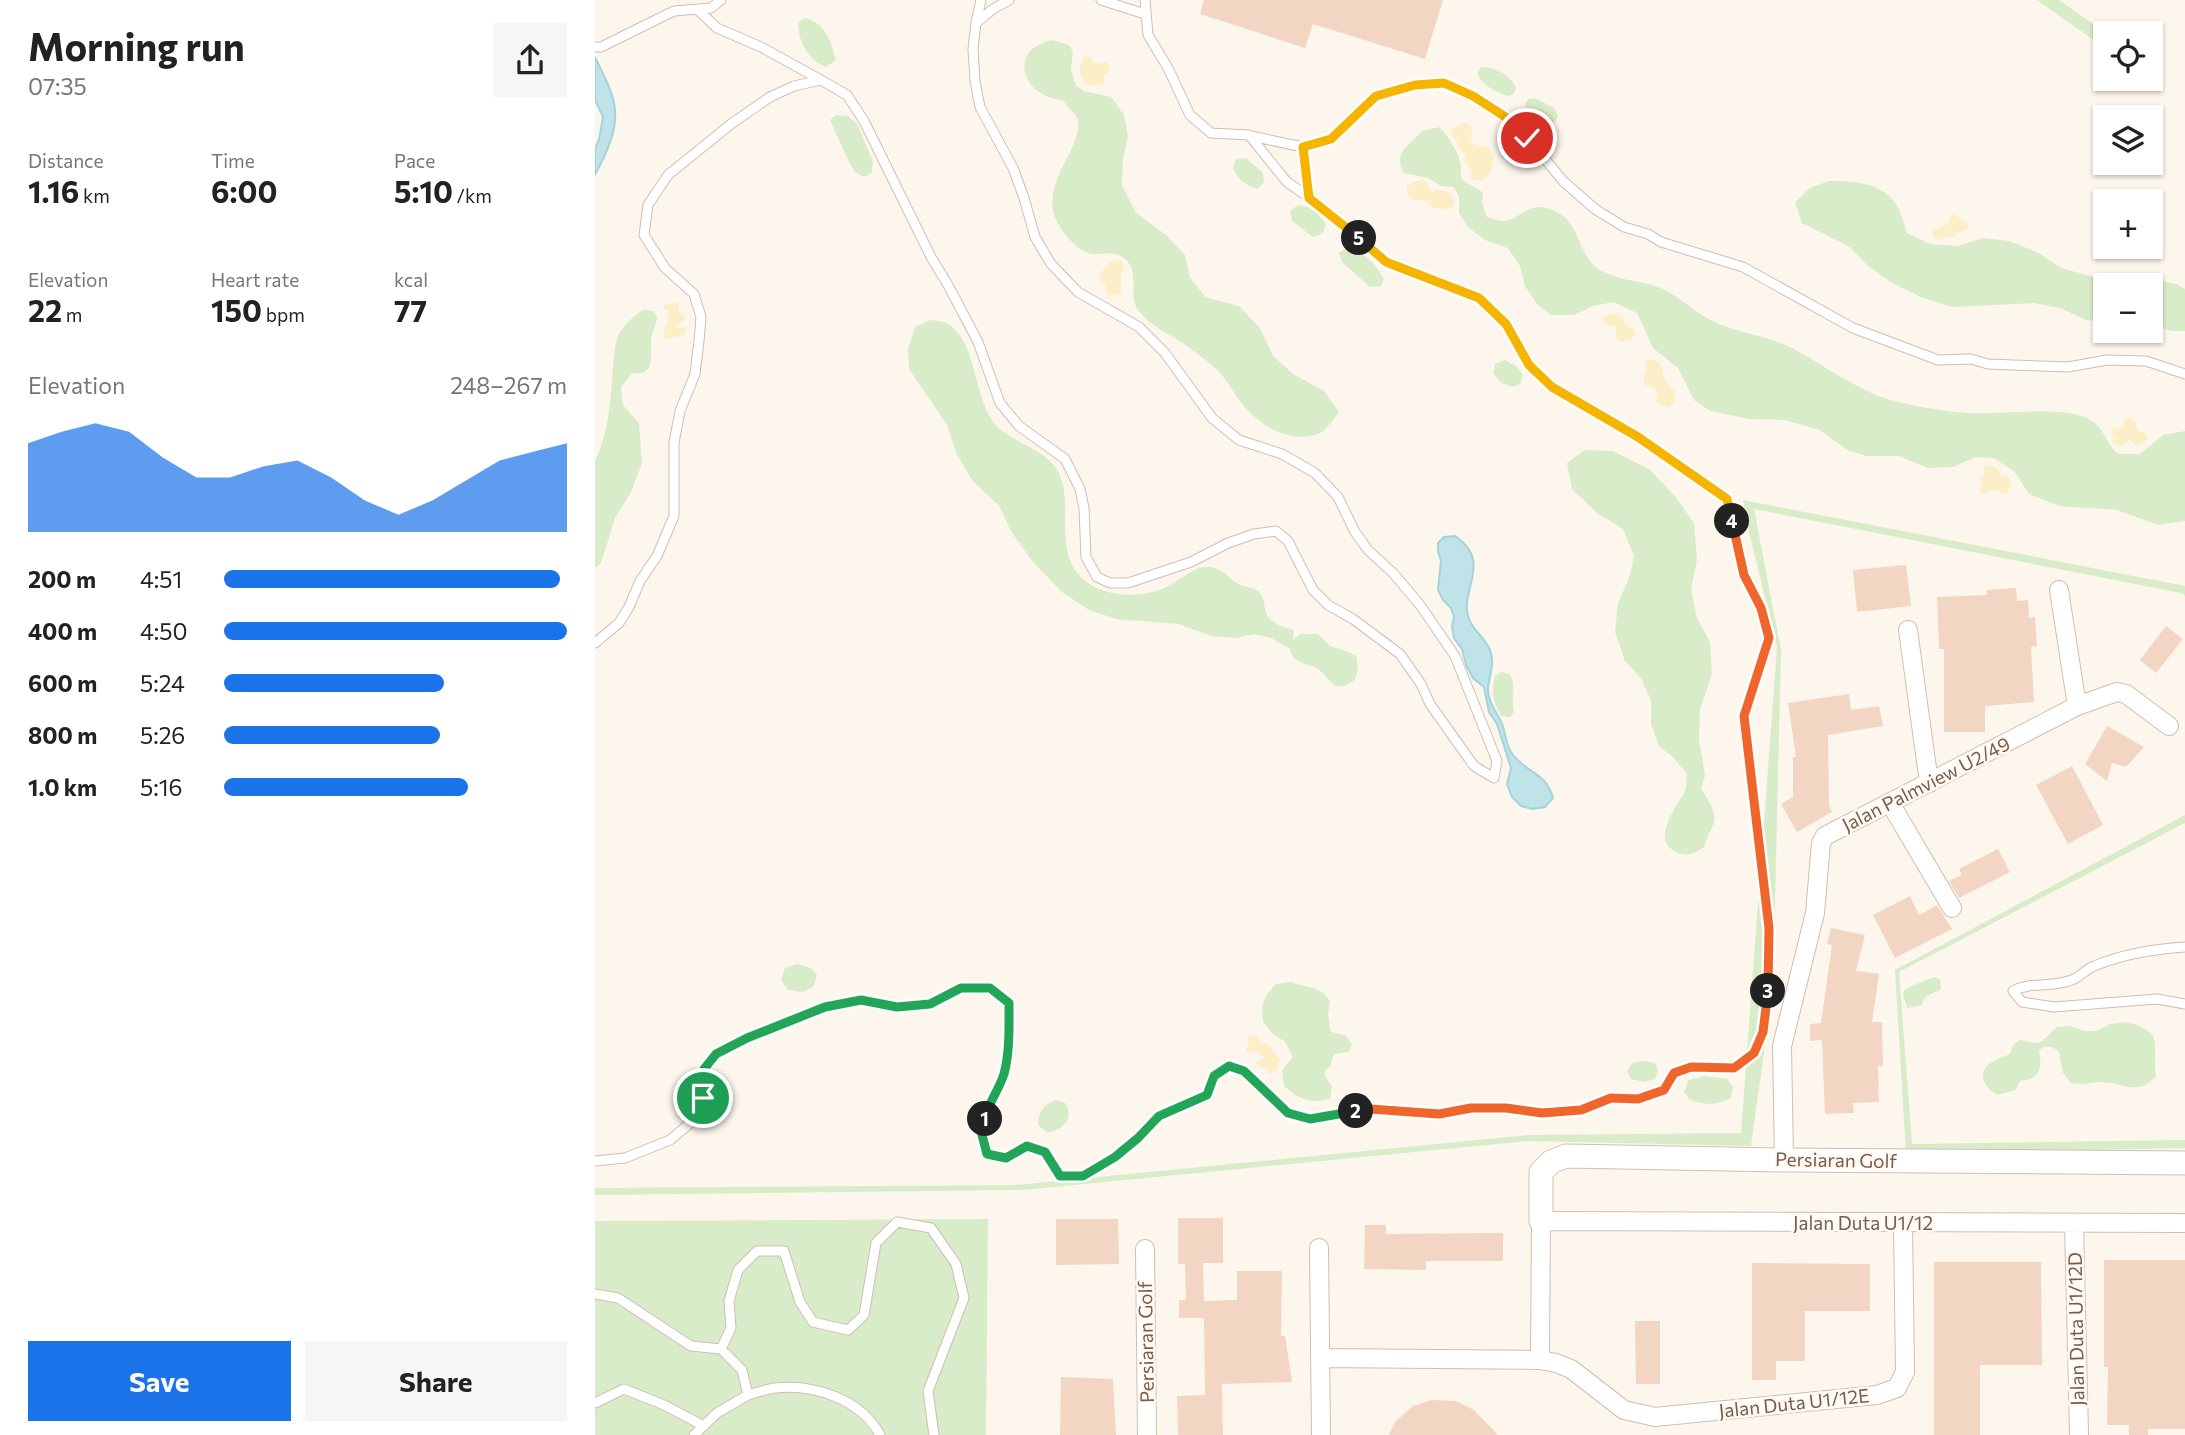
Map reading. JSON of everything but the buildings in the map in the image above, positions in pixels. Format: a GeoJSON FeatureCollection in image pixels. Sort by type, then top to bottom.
{"type":"FeatureCollection","features":[{"type":"Feature","properties":{"kind":"street"},"geometry":{"type":"LineString","coordinates":[[2059,590],[2077,706]]}},
{"type":"Feature","properties":{"kind":"street"},"geometry":{"type":"LineString","coordinates":[[1908,630],[1929,783]]}},
{"type":"Feature","properties":{"kind":"street","name":"Jalan Palmview U2/49"},"geometry":{"type":"LineString","coordinates":[[1784,1160],[1782,1046],[1815,913],[1821,843],[1825,836],[2077,706],[2117,692],[2126,694],[2169,726]]}},
{"type":"Feature","properties":{"kind":"street"},"geometry":{"type":"LineString","coordinates":[[1890,803],[1952,908]]}},
{"type":"Feature","properties":{"kind":"street","name":"Persiaran Golf"},"geometry":{"type":"LineString","coordinates":[[1541,1221],[1541,1172],[1551,1162],[1566,1156],[2185,1163]]}},
{"type":"Feature","properties":{"kind":"street"},"geometry":{"type":"LineString","coordinates":[[1321,1358],[1540,1360],[1541,1221]]}},
{"type":"Feature","properties":{"kind":"street","name":"Jalan Duta U1/12"},"geometry":{"type":"LineString","coordinates":[[1541,1221],[2185,1223]]}},
{"type":"Feature","properties":{"kind":"street","name":"Jalan Duta U1/12E"},"geometry":{"type":"LineString","coordinates":[[1540,1360],[1571,1369],[1624,1410],[1655,1417],[1877,1395],[1897,1388],[1905,1372],[1903,1223]]}},
{"type":"Feature","properties":{"kind":"street","name":"Jalan Duta U1/12D"},"geometry":{"type":"LineString","coordinates":[[2074,1223],[2078,1434]]}},
{"type":"Feature","properties":{"kind":"street"},"geometry":{"type":"LineString","coordinates":[[1319,1248],[1321,1435]]}},
{"type":"Feature","properties":{"kind":"street","name":"Persiaran Golf"},"geometry":{"type":"LineString","coordinates":[[1145,1249],[1147,1435]]}},
{"type":"Feature","properties":{"kind":"lane"},"geometry":{"type":"LineString","coordinates":[[598,47],[674,11],[711,8],[721,0]]}},
{"type":"Feature","properties":{"kind":"lane"},"geometry":{"type":"LineString","coordinates":[[697,9],[717,28],[761,47],[847,95],[864,121],[931,257],[978,342],[1000,403],[1019,426],[1065,459],[1080,489],[1084,508],[1086,556],[1097,577],[1110,583],[1128,583],[1178,567],[1228,543],[1254,534],[1276,531],[1288,541],[1313,590],[1328,605],[1353,619],[1400,654],[1421,684],[1430,704],[1474,766],[1494,778],[1497,761],[1455,656],[1420,605],[1394,574],[1368,550],[1355,532],[1338,496],[1315,472],[1282,454],[1239,440],[1212,418],[1165,353],[1139,327],[1078,292],[1051,264],[1035,237],[1013,168],[980,107],[975,82],[974,49],[981,0]]}},
{"type":"Feature","properties":{"kind":"lane"},"geometry":{"type":"LineString","coordinates":[[977,23],[1009,0]]}},
{"type":"Feature","properties":{"kind":"lane"},"geometry":{"type":"LineString","coordinates":[[1101,0],[1145,14]]}},
{"type":"Feature","properties":{"kind":"lane"},"geometry":{"type":"LineString","coordinates":[[1145,0],[1147,35],[1168,68],[1190,115],[1211,133],[1249,135],[1303,147],[1331,139],[1376,96],[1415,85],[1444,83],[1473,96],[1504,116],[1527,138],[1563,181],[1595,209],[1624,227],[1648,234],[1661,242],[1743,267],[1853,328],[1938,360],[1971,359],[1988,364],[2068,367],[2107,360],[2145,361],[2185,374]]}},
{"type":"Feature","properties":{"kind":"lane"},"geometry":{"type":"LineString","coordinates":[[595,643],[619,623],[629,607],[640,581],[657,556],[674,516],[674,443],[680,411],[695,374],[699,341],[701,317],[694,293],[665,268],[644,235],[648,205],[667,175],[731,124],[770,97],[794,86],[821,80]]}},
{"type":"Feature","properties":{"kind":"lane"},"geometry":{"type":"LineString","coordinates":[[595,1161],[625,1158],[670,1140],[694,1121],[703,1098],[704,1069],[716,1054],[747,1038],[825,1007],[861,1000],[897,1007],[930,1004],[961,988],[990,988],[1009,1003],[1009,1039],[1004,1074],[987,1111],[982,1135],[987,1154],[1006,1158],[1027,1146],[1045,1152],[1060,1176],[1083,1176],[1115,1157],[1159,1116],[1207,1095],[1214,1076],[1229,1066],[1244,1071],[1288,1113],[1310,1119],[1371,1109],[1439,1114],[1471,1108],[1506,1108],[1542,1113],[1581,1110],[1611,1098],[1638,1099],[1664,1090],[1674,1073],[1691,1067],[1734,1068],[1754,1053],[1763,1032],[1769,987],[1769,928],[1744,716],[1769,638],[1761,608],[1744,575],[1727,499],[1638,437],[1552,387],[1529,365],[1506,324],[1479,298],[1386,262],[1287,182],[1249,135]]}},
{"type":"Feature","properties":{"kind":"lane"},"geometry":{"type":"LineString","coordinates":[[1303,147],[1309,198]]}},
{"type":"Feature","properties":{"kind":"lane"},"geometry":{"type":"LineString","coordinates":[[2185,947],[2120,957],[2092,967],[2071,980],[2025,984],[2013,991],[2022,1002],[2054,1007],[2157,999],[2185,1004]]}},
{"type":"Feature","properties":{"kind":"lane"},"geometry":{"type":"LineString","coordinates":[[721,1349],[730,1328],[729,1301],[738,1270],[757,1251],[784,1251],[800,1302],[813,1322],[848,1330],[864,1315],[876,1243],[897,1222],[931,1228],[955,1264],[964,1298],[928,1391],[934,1435]]}},
{"type":"Feature","properties":{"kind":"lane"},"geometry":{"type":"LineString","coordinates":[[595,1294],[618,1298],[691,1346],[721,1349],[742,1370],[748,1395]]}},
{"type":"Feature","properties":{"kind":"lane"},"geometry":{"type":"LineString","coordinates":[[694,1435],[717,1413],[748,1395],[774,1388],[822,1391],[852,1404],[880,1435]]}},
{"type":"Feature","properties":{"kind":"lane"},"geometry":{"type":"LineString","coordinates":[[595,1402],[624,1389],[664,1405],[704,1426]]}},
{"type":"Feature","properties":{"kind":"green space"},"geometry":{"type":"Polygon","coordinates":[[[2037,0],[2059,0],[2093,24],[2093,40],[2037,0]]]}},
{"type":"Feature","properties":{"kind":"green space"},"geometry":{"type":"Polygon","coordinates":[[[806,18],[819,25],[829,40],[836,60],[826,67],[809,55],[802,43],[798,22],[806,18]]]}},
{"type":"Feature","properties":{"kind":"green space"},"geometry":{"type":"Polygon","coordinates":[[[1053,40],[1069,45],[1073,52],[1071,70],[1076,86],[1084,91],[1111,97],[1124,115],[1128,136],[1123,158],[1122,185],[1136,213],[1166,235],[1185,255],[1190,277],[1205,297],[1239,306],[1260,328],[1273,356],[1293,374],[1324,391],[1339,412],[1322,432],[1300,437],[1289,435],[1269,427],[1250,413],[1214,367],[1154,325],[1138,310],[1134,299],[1132,271],[1123,257],[1084,251],[1068,238],[1060,227],[1053,207],[1053,192],[1076,137],[1076,116],[1063,100],[1038,91],[1029,82],[1025,72],[1029,53],[1038,45],[1053,40]]]}},
{"type":"Feature","properties":{"kind":"green space"},"geometry":{"type":"Polygon","coordinates":[[[1481,67],[1506,75],[1516,87],[1514,94],[1507,96],[1486,85],[1477,73],[1481,67]]]}},
{"type":"Feature","properties":{"kind":"green space"},"geometry":{"type":"Polygon","coordinates":[[[1535,98],[1554,108],[1558,116],[1555,122],[1547,123],[1528,112],[1525,104],[1528,99],[1535,98]]]}},
{"type":"Feature","properties":{"kind":"green space"},"geometry":{"type":"Polygon","coordinates":[[[836,115],[848,116],[858,125],[873,162],[872,173],[864,177],[855,172],[830,120],[836,115]]]}},
{"type":"Feature","properties":{"kind":"green space"},"geometry":{"type":"Polygon","coordinates":[[[1439,127],[1458,156],[1461,177],[1483,193],[1482,203],[1487,217],[1500,221],[1509,220],[1539,207],[1557,212],[1571,224],[1587,257],[1600,270],[1661,288],[1715,322],[1790,347],[1881,397],[1959,412],[2048,411],[2078,415],[2099,427],[2118,454],[2140,454],[2163,435],[2185,431],[2185,521],[2158,525],[2117,510],[2060,506],[2029,494],[2014,471],[1994,458],[1976,457],[1953,467],[1928,468],[1899,456],[1867,456],[1847,450],[1820,430],[1785,420],[1749,419],[1710,411],[1694,400],[1678,368],[1653,348],[1637,313],[1614,302],[1593,306],[1574,315],[1551,315],[1537,304],[1525,286],[1520,266],[1508,248],[1485,240],[1468,227],[1459,213],[1459,196],[1453,187],[1441,186],[1428,178],[1404,173],[1400,160],[1404,150],[1422,131],[1439,127]]]}},
{"type":"Feature","properties":{"kind":"green space"},"geometry":{"type":"Polygon","coordinates":[[[1246,158],[1263,173],[1264,182],[1257,189],[1242,181],[1233,168],[1236,159],[1246,158]]]}},
{"type":"Feature","properties":{"kind":"green space"},"geometry":{"type":"Polygon","coordinates":[[[1829,181],[1867,184],[1891,198],[1897,206],[1907,233],[1930,244],[1957,246],[1983,238],[2009,241],[2039,253],[2061,268],[2093,277],[2093,321],[2060,308],[2034,303],[1952,307],[1921,297],[1892,283],[1868,266],[1850,247],[1802,223],[1795,202],[1810,188],[1829,181]]]}},
{"type":"Feature","properties":{"kind":"green space"},"geometry":{"type":"Polygon","coordinates":[[[1298,205],[1311,209],[1320,216],[1326,224],[1323,233],[1313,237],[1292,221],[1290,211],[1298,205]]]}},
{"type":"Feature","properties":{"kind":"green space"},"geometry":{"type":"Polygon","coordinates":[[[1347,248],[1359,252],[1377,268],[1384,279],[1381,286],[1370,287],[1342,262],[1339,253],[1347,248]]]}},
{"type":"Feature","properties":{"kind":"green space"},"geometry":{"type":"Polygon","coordinates":[[[2163,281],[2185,289],[2185,331],[2163,328],[2163,281]]]}},
{"type":"Feature","properties":{"kind":"green space"},"geometry":{"type":"Polygon","coordinates":[[[643,310],[653,311],[657,316],[651,339],[649,368],[640,373],[632,373],[621,387],[623,405],[639,423],[642,463],[631,492],[615,518],[601,563],[595,568],[595,461],[608,418],[616,343],[627,324],[643,310]]]}},
{"type":"Feature","properties":{"kind":"green space"},"geometry":{"type":"Polygon","coordinates":[[[930,320],[946,323],[957,331],[970,357],[984,405],[1000,429],[1043,456],[1057,469],[1064,490],[1069,557],[1074,569],[1083,579],[1102,590],[1136,595],[1168,586],[1199,568],[1215,568],[1238,584],[1258,591],[1272,621],[1294,630],[1293,640],[1300,634],[1318,634],[1330,646],[1356,656],[1358,669],[1355,679],[1347,685],[1335,686],[1318,669],[1297,661],[1290,649],[1271,638],[1254,634],[1236,638],[1211,636],[1179,624],[1116,619],[1089,610],[1062,592],[1033,562],[1012,533],[999,506],[971,479],[956,452],[947,425],[909,369],[908,349],[915,327],[930,320]]]}},
{"type":"Feature","properties":{"kind":"green space"},"geometry":{"type":"Polygon","coordinates":[[[1505,360],[1516,366],[1523,375],[1520,384],[1512,387],[1500,382],[1493,373],[1495,364],[1505,360]]]}},
{"type":"Feature","properties":{"kind":"green space"},"geometry":{"type":"Polygon","coordinates":[[[1585,450],[1613,451],[1649,469],[1675,496],[1694,523],[1697,560],[1691,589],[1697,618],[1710,642],[1712,674],[1700,709],[1699,739],[1705,776],[1701,789],[1715,815],[1705,846],[1690,854],[1679,853],[1670,848],[1665,833],[1671,814],[1685,791],[1687,774],[1674,758],[1659,746],[1651,724],[1651,700],[1641,678],[1625,661],[1615,632],[1618,603],[1629,578],[1634,556],[1623,529],[1597,513],[1572,489],[1567,463],[1585,450]]]}},
{"type":"Feature","properties":{"kind":"green space"},"geometry":{"type":"Polygon","coordinates":[[[1743,500],[2185,586],[2185,596],[2181,593],[1754,509],[1781,650],[1773,987],[1751,1146],[1528,1141],[1023,1190],[595,1195],[595,1188],[1015,1185],[1528,1135],[1741,1133],[1777,647],[1743,500]]]}},
{"type":"Feature","properties":{"kind":"green space"},"geometry":{"type":"Polygon","coordinates":[[[1501,672],[1510,674],[1513,683],[1514,712],[1510,717],[1501,716],[1493,696],[1495,676],[1501,672]]]}},
{"type":"Feature","properties":{"kind":"green space"},"geometry":{"type":"Polygon","coordinates":[[[2185,815],[2185,823],[1899,972],[1912,1144],[2185,1140],[2185,1148],[1906,1154],[1895,970],[2185,815]]]}},
{"type":"Feature","properties":{"kind":"green space"},"geometry":{"type":"Polygon","coordinates":[[[797,964],[811,968],[817,975],[814,986],[803,992],[788,990],[781,980],[785,968],[797,964]]]}},
{"type":"Feature","properties":{"kind":"green space"},"geometry":{"type":"Polygon","coordinates":[[[1934,977],[1940,980],[1941,989],[1927,996],[1922,1005],[1907,1008],[1903,994],[1905,989],[1934,977]]]}},
{"type":"Feature","properties":{"kind":"green space"},"geometry":{"type":"Polygon","coordinates":[[[1291,982],[1318,990],[1326,996],[1330,1001],[1328,1015],[1331,1032],[1345,1035],[1352,1044],[1349,1052],[1334,1054],[1330,1067],[1324,1074],[1332,1087],[1330,1099],[1305,1100],[1284,1086],[1282,1070],[1293,1057],[1285,1042],[1272,1033],[1263,1021],[1262,1007],[1267,994],[1276,984],[1291,982]]]}},
{"type":"Feature","properties":{"kind":"green space"},"geometry":{"type":"Polygon","coordinates":[[[2127,1022],[2148,1031],[2155,1042],[2156,1076],[2142,1086],[2129,1087],[2107,1082],[2071,1083],[2063,1073],[2059,1052],[2052,1047],[2039,1050],[2038,1073],[2032,1078],[2020,1081],[2016,1090],[1997,1095],[1984,1081],[1985,1068],[2010,1054],[2014,1044],[2020,1040],[2041,1042],[2057,1027],[2070,1026],[2084,1031],[2096,1031],[2110,1024],[2127,1022]]]}},
{"type":"Feature","properties":{"kind":"green space"},"geometry":{"type":"Polygon","coordinates":[[[1632,1063],[1655,1063],[1658,1071],[1655,1079],[1644,1082],[1631,1079],[1627,1071],[1632,1063]]]}},
{"type":"Feature","properties":{"kind":"green space"},"geometry":{"type":"Polygon","coordinates":[[[1705,1076],[1727,1079],[1733,1087],[1731,1098],[1711,1104],[1690,1100],[1684,1092],[1689,1080],[1705,1076]]]}},
{"type":"Feature","properties":{"kind":"green space"},"geometry":{"type":"Polygon","coordinates":[[[1056,1100],[1065,1103],[1069,1114],[1063,1126],[1048,1133],[1038,1125],[1039,1116],[1045,1106],[1056,1100]]]}},
{"type":"Feature","properties":{"kind":"green space"},"geometry":{"type":"Polygon","coordinates":[[[988,1219],[986,1435],[595,1435],[595,1221],[988,1219]]]}},
{"type":"Feature","properties":{"kind":"sand"},"geometry":{"type":"Polygon","coordinates":[[[1085,56],[1093,59],[1094,64],[1110,64],[1108,73],[1104,75],[1104,84],[1090,86],[1083,81],[1079,68],[1085,56]]]}},
{"type":"Feature","properties":{"kind":"sand"},"geometry":{"type":"Polygon","coordinates":[[[1465,123],[1472,129],[1471,141],[1475,145],[1487,147],[1494,156],[1490,173],[1483,181],[1473,180],[1470,176],[1471,169],[1465,163],[1465,155],[1451,135],[1454,127],[1465,123]]]}},
{"type":"Feature","properties":{"kind":"sand"},"geometry":{"type":"Polygon","coordinates":[[[1421,179],[1431,191],[1450,193],[1455,202],[1452,208],[1445,210],[1432,207],[1429,202],[1412,199],[1407,194],[1407,186],[1421,179]]]}},
{"type":"Feature","properties":{"kind":"sand"},"geometry":{"type":"Polygon","coordinates":[[[1956,214],[1969,223],[1967,230],[1959,232],[1953,238],[1948,236],[1941,240],[1935,239],[1932,230],[1948,224],[1951,215],[1956,214]]]}},
{"type":"Feature","properties":{"kind":"sand"},"geometry":{"type":"Polygon","coordinates":[[[1123,261],[1124,266],[1121,293],[1111,295],[1106,292],[1106,285],[1100,281],[1100,274],[1109,262],[1123,261]]]}},
{"type":"Feature","properties":{"kind":"sand"},"geometry":{"type":"Polygon","coordinates":[[[679,303],[678,311],[685,316],[685,320],[676,325],[686,329],[686,333],[665,339],[664,328],[669,321],[668,310],[664,309],[664,305],[679,303]]]}},
{"type":"Feature","properties":{"kind":"sand"},"geometry":{"type":"Polygon","coordinates":[[[1617,313],[1622,315],[1625,323],[1634,330],[1635,335],[1631,340],[1620,342],[1616,337],[1616,327],[1605,324],[1602,320],[1603,316],[1617,313]]]}},
{"type":"Feature","properties":{"kind":"sand"},"geometry":{"type":"Polygon","coordinates":[[[1647,359],[1661,365],[1665,379],[1676,393],[1673,404],[1668,407],[1656,403],[1655,388],[1645,385],[1643,379],[1647,359]]]}},
{"type":"Feature","properties":{"kind":"sand"},"geometry":{"type":"Polygon","coordinates":[[[2127,418],[2132,418],[2138,431],[2146,434],[2147,439],[2143,444],[2136,446],[2129,439],[2118,446],[2112,443],[2113,429],[2123,427],[2127,418]]]}},
{"type":"Feature","properties":{"kind":"sand"},"geometry":{"type":"Polygon","coordinates":[[[1991,465],[2011,482],[2008,493],[2002,494],[1993,490],[1984,495],[1979,492],[1983,483],[1980,477],[1984,475],[1984,467],[1991,465]]]}},
{"type":"Feature","properties":{"kind":"sand"},"geometry":{"type":"Polygon","coordinates":[[[1256,1035],[1260,1042],[1268,1044],[1280,1060],[1276,1071],[1271,1074],[1267,1073],[1268,1067],[1258,1067],[1257,1062],[1264,1058],[1263,1055],[1259,1055],[1257,1051],[1248,1053],[1246,1048],[1249,1045],[1249,1036],[1256,1035]]]}},
{"type":"Feature","properties":{"kind":"water"},"geometry":{"type":"Polygon","coordinates":[[[595,57],[612,97],[615,118],[610,144],[595,175],[595,148],[603,117],[595,100],[595,57]]]}},
{"type":"Feature","properties":{"kind":"water"},"geometry":{"type":"Polygon","coordinates":[[[1455,536],[1472,556],[1473,577],[1467,608],[1469,619],[1488,646],[1492,659],[1489,698],[1503,726],[1511,752],[1550,789],[1553,798],[1545,807],[1532,809],[1521,806],[1512,797],[1507,784],[1511,768],[1497,724],[1489,712],[1484,687],[1473,678],[1466,665],[1462,649],[1454,638],[1451,608],[1438,590],[1441,561],[1438,543],[1444,537],[1455,536]]]}},
{"type":"Feature","properties":{"kind":"route"},"geometry":{"type":"LineString","coordinates":[[703,1098],[704,1069],[716,1054],[781,1023],[825,1007],[861,1000],[897,1007],[930,1004],[961,988],[990,988],[1009,1003],[1009,1039],[1004,1074],[987,1111],[982,1135],[987,1154],[1006,1158],[1027,1146],[1045,1152],[1060,1176],[1083,1176],[1115,1157],[1159,1116],[1207,1095],[1214,1076],[1229,1066],[1244,1071],[1288,1113],[1310,1119],[1371,1109],[1439,1114],[1471,1108],[1506,1108],[1542,1113],[1581,1110],[1611,1098],[1638,1099],[1664,1090],[1674,1073],[1691,1067],[1734,1068],[1754,1053],[1763,1032],[1769,987],[1769,928],[1744,716],[1769,638],[1761,608],[1744,575],[1727,499],[1638,437],[1552,387],[1529,365],[1506,324],[1479,298],[1386,262],[1309,198],[1303,147],[1331,139],[1376,96],[1415,85],[1444,83],[1473,96],[1504,116],[1527,138]]}}]}
